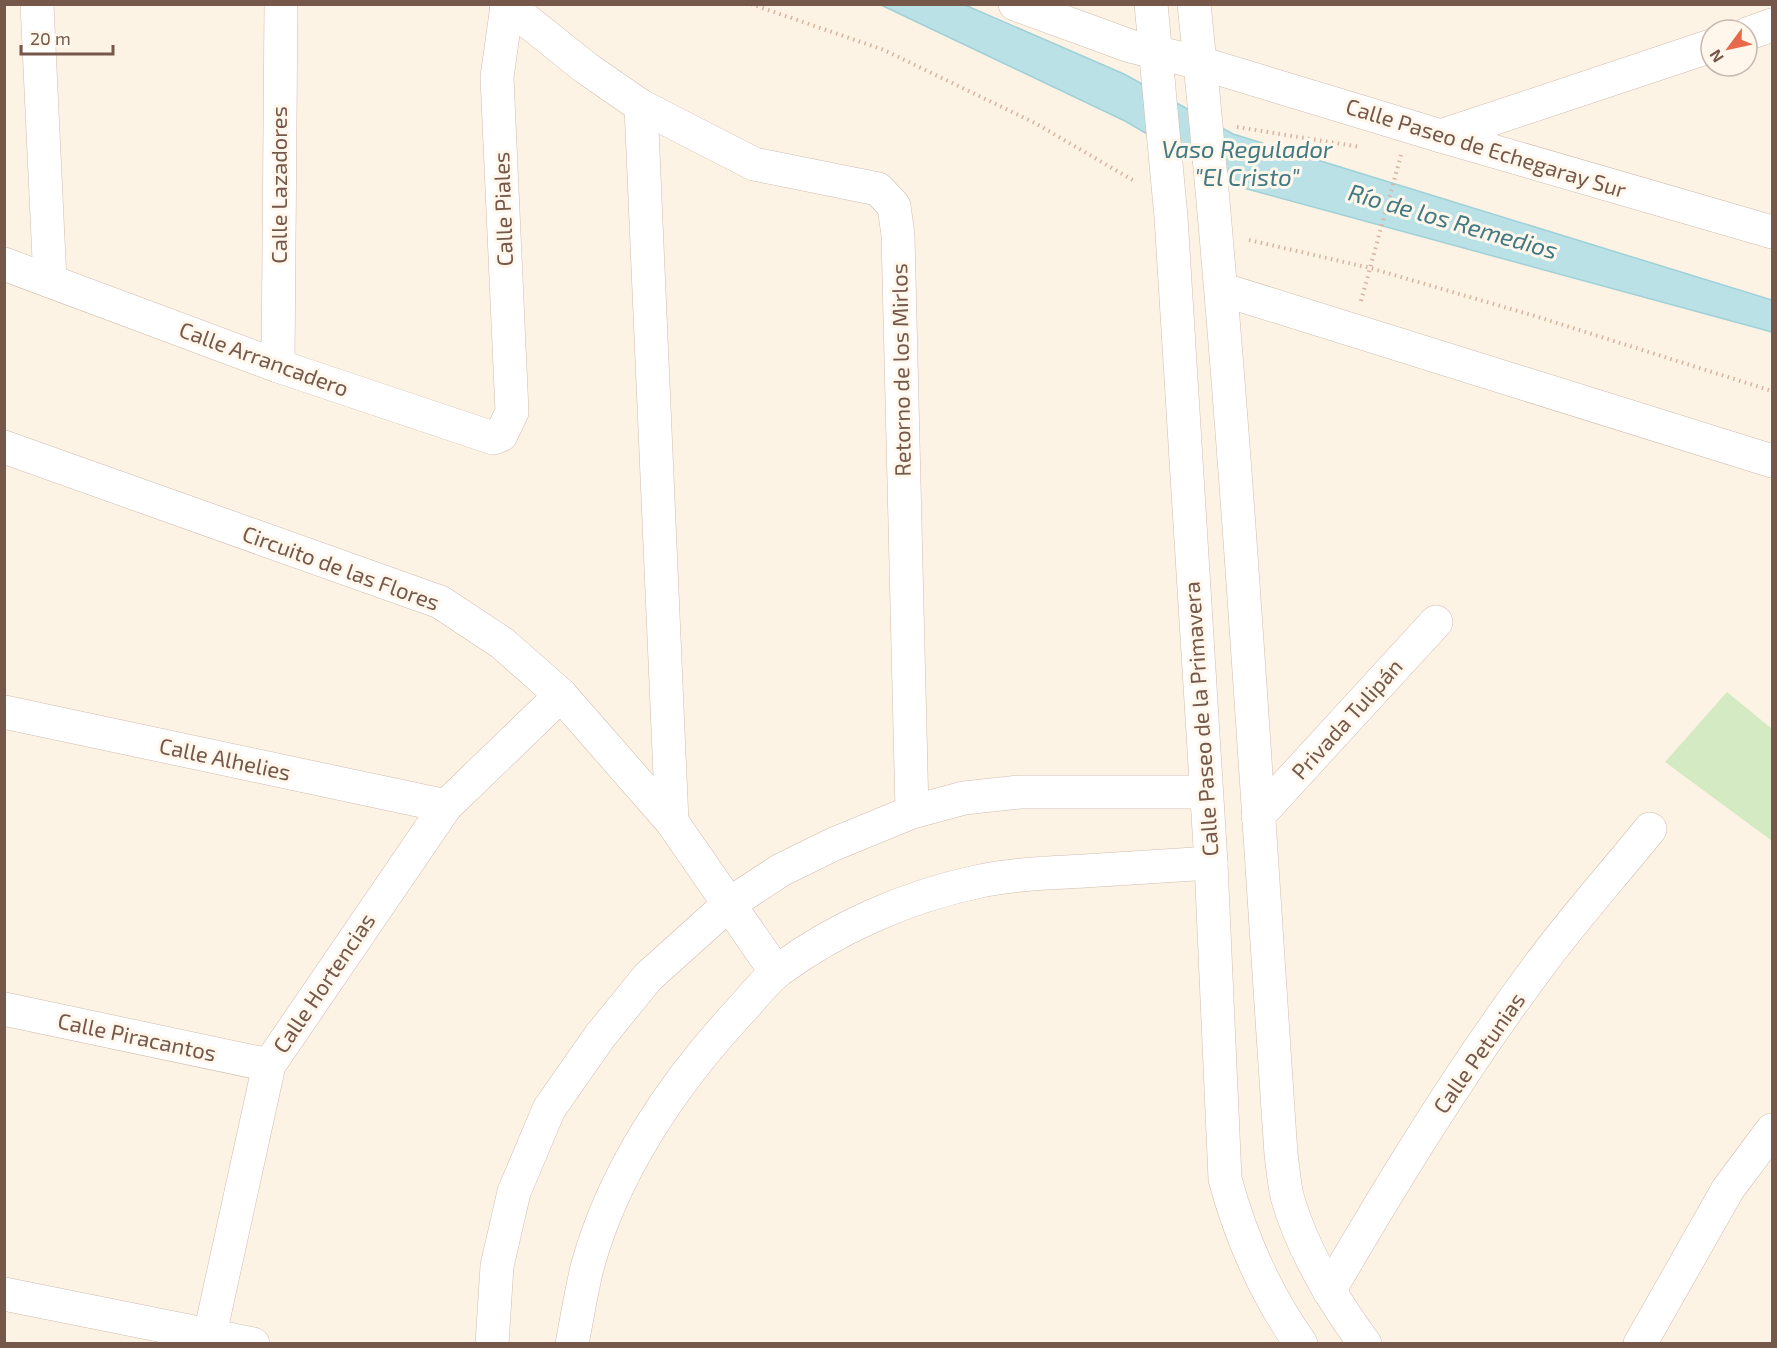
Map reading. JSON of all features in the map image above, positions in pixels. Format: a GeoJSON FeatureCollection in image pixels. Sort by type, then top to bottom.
{"type":"FeatureCollection","features":[{"type":"Feature","properties":{"kind":"street"},"geometry":{"type":"LineString","coordinates":[[38,4],[50,281]]}},
{"type":"Feature","properties":{"kind":"street","name":"Calle Lazadores"},"geometry":{"type":"LineString","coordinates":[[278,366],[280,4]]}},
{"type":"Feature","properties":{"kind":"street","name":"Calle Paseo de Echegaray Sur"},"geometry":{"type":"LineString","coordinates":[[1015,4],[1131,46],[1156,64],[1200,63],[1441,136],[1773,232]]}},
{"type":"Feature","properties":{"kind":"street","name":"Calle Paseo de la Primavera"},"geometry":{"type":"LineString","coordinates":[[1151,4],[1170,206],[1211,864],[1225,1179],[1234,1215],[1251,1258],[1301,1344]]}},
{"type":"Feature","properties":{"kind":"street"},"geometry":{"type":"LineString","coordinates":[[1194,4],[1206,107],[1221,289],[1281,1154],[1287,1194],[1299,1231],[1329,1291],[1365,1344]]}},
{"type":"Feature","properties":{"kind":"street","name":"Retorno de los Mirlos"},"geometry":{"type":"LineString","coordinates":[[507,5],[586,68],[641,106],[754,164],[878,189],[894,206],[898,236],[912,812]]}},
{"type":"Feature","properties":{"kind":"street","name":"Calle Piales"},"geometry":{"type":"LineString","coordinates":[[507,5],[497,77],[512,412]]}},
{"type":"Feature","properties":{"kind":"street"},"geometry":{"type":"LineString","coordinates":[[1441,136],[1699,50]]}},
{"type":"Feature","properties":{"kind":"street"},"geometry":{"type":"LineString","coordinates":[[641,106],[672,822]]}},
{"type":"Feature","properties":{"kind":"street","name":"Calle Arrancadero"},"geometry":{"type":"LineString","coordinates":[[4,264],[278,366],[494,438],[501,435],[512,412]]}},
{"type":"Feature","properties":{"kind":"street"},"geometry":{"type":"LineString","coordinates":[[1221,289],[1773,461]]}},
{"type":"Feature","properties":{"kind":"street","name":"Circuito de las Flores"},"geometry":{"type":"LineString","coordinates":[[4,447],[440,602],[502,643],[561,695],[672,822],[776,972]]}},
{"type":"Feature","properties":{"kind":"street","name":"Privada Tulipán"},"geometry":{"type":"LineString","coordinates":[[1258,816],[1436,622]]}},
{"type":"Feature","properties":{"kind":"street","name":"Calle Hortencias"},"geometry":{"type":"LineString","coordinates":[[210,1334],[268,1065],[446,806],[561,695]]}},
{"type":"Feature","properties":{"kind":"street","name":"Calle Alhelies"},"geometry":{"type":"LineString","coordinates":[[4,712],[446,806]]}},
{"type":"Feature","properties":{"kind":"street"},"geometry":{"type":"LineString","coordinates":[[492,1344],[497,1266],[514,1192],[549,1110],[600,1036],[648,977],[729,904],[781,870],[834,844],[912,812],[964,798],[1020,792],[1205,792]]}},
{"type":"Feature","properties":{"kind":"street","name":"Calle Petunias"},"geometry":{"type":"LineString","coordinates":[[1329,1291],[1391,1184],[1492,1031],[1539,966],[1650,829]]}},
{"type":"Feature","properties":{"kind":"street"},"geometry":{"type":"LineString","coordinates":[[572,1344],[588,1267],[607,1210],[641,1143],[680,1081],[776,972],[811,948],[864,920],[922,897],[977,882],[1045,873],[1211,864]]}},
{"type":"Feature","properties":{"kind":"street","name":"Calle Piracantos"},"geometry":{"type":"LineString","coordinates":[[4,1009],[268,1065]]}},
{"type":"Feature","properties":{"kind":"street"},"geometry":{"type":"LineString","coordinates":[[1640,1344],[1728,1189],[1773,1130]]}},
{"type":"Feature","properties":{"kind":"street"},"geometry":{"type":"LineString","coordinates":[[4,1294],[253,1344]]}},
{"type":"Feature","properties":{"kind":"path"},"geometry":{"type":"LineString","coordinates":[[751,4],[884,51],[1035,123],[1135,181],[1170,206]]}},
{"type":"Feature","properties":{"kind":"path"},"geometry":{"type":"LineString","coordinates":[[1353,331],[1396,172]]}},
{"type":"Feature","properties":{"kind":"path"},"geometry":{"type":"LineString","coordinates":[[1216,227],[1370,268],[1535,316],[1773,391]]}},
{"type":"Feature","properties":{"kind":"green space"},"geometry":{"type":"Polygon","coordinates":[[[1727,692],[1772,729],[1772,841],[1665,762],[1727,692]]]}},
{"type":"Feature","properties":{"kind":"water","name":"Vaso Regulador \"El Cristo\""},"geometry":{"type":"Polygon","coordinates":[[[881,5],[965,5],[1124,74],[1233,134],[1772,300],[1772,332],[1236,186],[1125,121],[881,5]]]}},
{"type":"Feature","properties":{"kind":"water label","name":"Río de los Remedios"},"geometry":{"type":"Point","coordinates":[1453,222]}}]}
